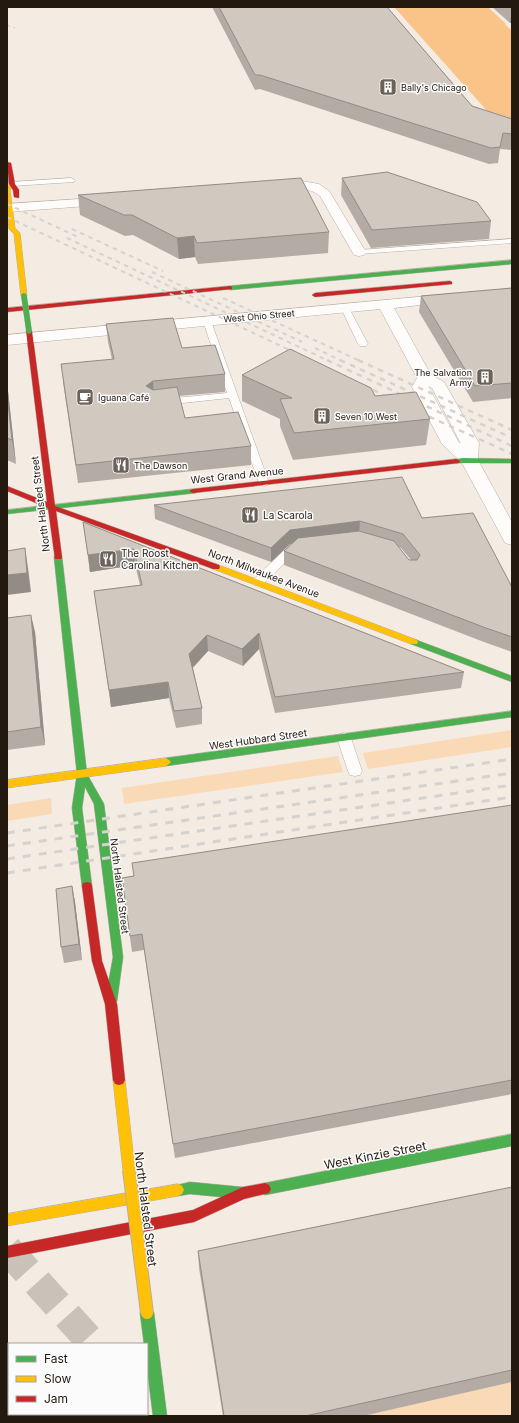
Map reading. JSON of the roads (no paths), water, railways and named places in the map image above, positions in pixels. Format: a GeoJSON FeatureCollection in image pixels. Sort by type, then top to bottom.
{"type":"FeatureCollection","features":[{"type":"Feature","properties":{"kind":"main road","name":"North Halsted Street"},"geometry":{"type":"LineString","coordinates":[[8,163],[12,184],[16,190],[12,209],[20,229],[17,233],[24,296],[52,506],[82,774],[77,808],[97,961],[111,1004],[129,1170],[160,1416]]}},
{"type":"Feature","properties":{"kind":"main road"},"geometry":{"type":"LineString","coordinates":[[7,310],[300,283],[350,276],[512,262]]}},
{"type":"Feature","properties":{"kind":"main road"},"geometry":{"type":"LineString","coordinates":[[7,302],[296,277],[350,276]]}},
{"type":"Feature","properties":{"kind":"main road"},"geometry":{"type":"LineString","coordinates":[[310,296],[458,282]]}},
{"type":"Feature","properties":{"kind":"main road"},"geometry":{"type":"LineString","coordinates":[[22,322],[37,321]]}},
{"type":"Feature","properties":{"kind":"main road","name":"West Grand Avenue"},"geometry":{"type":"LineString","coordinates":[[470,460],[495,451]]}},
{"type":"Feature","properties":{"kind":"main road","name":"West Grand Avenue"},"geometry":{"type":"LineString","coordinates":[[7,512],[470,460],[500,462],[512,461]]}},
{"type":"Feature","properties":{"kind":"main road","name":"North Milwaukee Avenue"},"geometry":{"type":"LineString","coordinates":[[7,488],[512,679]]}},
{"type":"Feature","properties":{"kind":"main road","name":"West Hubbard Street"},"geometry":{"type":"LineString","coordinates":[[7,784],[512,714]]}},
{"type":"Feature","properties":{"kind":"main road","name":"North Halsted Street"},"geometry":{"type":"LineString","coordinates":[[82,774],[99,804],[118,957],[111,1004]]}},
{"type":"Feature","properties":{"kind":"main road","name":"West Kinzie Street"},"geometry":{"type":"LineString","coordinates":[[7,1252],[194,1216],[243,1193],[512,1140]]}},
{"type":"Feature","properties":{"kind":"main road","name":"West Kinzie Street"},"geometry":{"type":"LineString","coordinates":[[7,1220],[190,1188],[243,1193]]}},
{"type":"Feature","properties":{"kind":"street"},"geometry":{"type":"LineString","coordinates":[[260,188],[300,185],[318,187],[325,194],[359,252]]}},
{"type":"Feature","properties":{"kind":"street"},"geometry":{"type":"LineString","coordinates":[[12,209],[50,209],[70,205],[117,201]]}},
{"type":"Feature","properties":{"kind":"street","name":"West Ohio Street"},"geometry":{"type":"LineString","coordinates":[[7,340],[30,335],[208,321],[464,296]]}},
{"type":"Feature","properties":{"kind":"street"},"geometry":{"type":"LineString","coordinates":[[385,304],[425,378],[420,387],[451,444],[470,460],[512,539]]}},
{"type":"Feature","properties":{"kind":"lane"},"geometry":{"type":"LineString","coordinates":[[12,184],[71,180]]}},
{"type":"Feature","properties":{"kind":"lane"},"geometry":{"type":"LineString","coordinates":[[359,252],[512,241]]}},
{"type":"Feature","properties":{"kind":"lane"},"geometry":{"type":"LineString","coordinates":[[345,308],[363,344]]}},
{"type":"Feature","properties":{"kind":"lane"},"geometry":{"type":"LineString","coordinates":[[208,321],[264,483]]}},
{"type":"Feature","properties":{"kind":"lane"},"geometry":{"type":"LineString","coordinates":[[154,404],[233,395]]}},
{"type":"Feature","properties":{"kind":"lane"},"geometry":{"type":"LineString","coordinates":[[258,582],[294,547],[309,545]]}},
{"type":"Feature","properties":{"kind":"lane"},"geometry":{"type":"LineString","coordinates":[[344,738],[355,771]]}},
{"type":"Feature","properties":{"kind":"tunnel"},"geometry":{"type":"LineString","coordinates":[[7,1249],[92,1343]]}},
{"type":"Feature","properties":{"kind":"railway"},"geometry":{"type":"LineString","coordinates":[[7,25],[15,28]]}},
{"type":"Feature","properties":{"kind":"railway"},"geometry":{"type":"LineString","coordinates":[[7,204],[78,237]]}},
{"type":"Feature","properties":{"kind":"railway"},"geometry":{"type":"LineString","coordinates":[[7,217],[298,354]]}},
{"type":"Feature","properties":{"kind":"railway"},"geometry":{"type":"LineString","coordinates":[[72,229],[163,271]]}},
{"type":"Feature","properties":{"kind":"railway"},"geometry":{"type":"LineString","coordinates":[[67,238],[329,361]]}},
{"type":"Feature","properties":{"kind":"railway"},"geometry":{"type":"LineString","coordinates":[[152,272],[302,342]]}},
{"type":"Feature","properties":{"kind":"railway"},"geometry":{"type":"LineString","coordinates":[[223,298],[360,361]]}},
{"type":"Feature","properties":{"kind":"railway"},"geometry":{"type":"LineString","coordinates":[[315,348],[342,361]]}},
{"type":"Feature","properties":{"kind":"railway"},"geometry":{"type":"LineString","coordinates":[[327,360],[512,446]]}},
{"type":"Feature","properties":{"kind":"railway"},"geometry":{"type":"LineString","coordinates":[[340,360],[512,438]]}},
{"type":"Feature","properties":{"kind":"railway"},"geometry":{"type":"LineString","coordinates":[[358,360],[512,430]]}},
{"type":"Feature","properties":{"kind":"railway"},"geometry":{"type":"LineString","coordinates":[[363,385],[394,400]]}},
{"type":"Feature","properties":{"kind":"railway"},"geometry":{"type":"LineString","coordinates":[[419,412],[512,454]]}},
{"type":"Feature","properties":{"kind":"railway"},"geometry":{"type":"LineString","coordinates":[[7,833],[512,759]]}},
{"type":"Feature","properties":{"kind":"railway"},"geometry":{"type":"LineString","coordinates":[[7,846],[512,773]]}},
{"type":"Feature","properties":{"kind":"railway"},"geometry":{"type":"LineString","coordinates":[[7,859],[512,785]]}},
{"type":"Feature","properties":{"kind":"railway"},"geometry":{"type":"LineString","coordinates":[[7,873],[512,797]]}},
{"type":"Feature","properties":{"kind":"place","name":"Bally's Chicago"},"geometry":{"type":"Point","coordinates":[388,87]}},
{"type":"Feature","properties":{"kind":"place","name":"The Salvation Army"},"geometry":{"type":"Point","coordinates":[485,377]}},
{"type":"Feature","properties":{"kind":"place","name":"Iguana Café"},"geometry":{"type":"Point","coordinates":[85,397]}},
{"type":"Feature","properties":{"kind":"place","name":"Seven 10 West"},"geometry":{"type":"Point","coordinates":[322,416]}},
{"type":"Feature","properties":{"kind":"place","name":"The Dawson"},"geometry":{"type":"Point","coordinates":[121,465]}},
{"type":"Feature","properties":{"kind":"place","name":"La Scarola"},"geometry":{"type":"Point","coordinates":[250,515]}},
{"type":"Feature","properties":{"kind":"place","name":"The Roost Carolina Kitchen"},"geometry":{"type":"Point","coordinates":[108,559]}}]}
